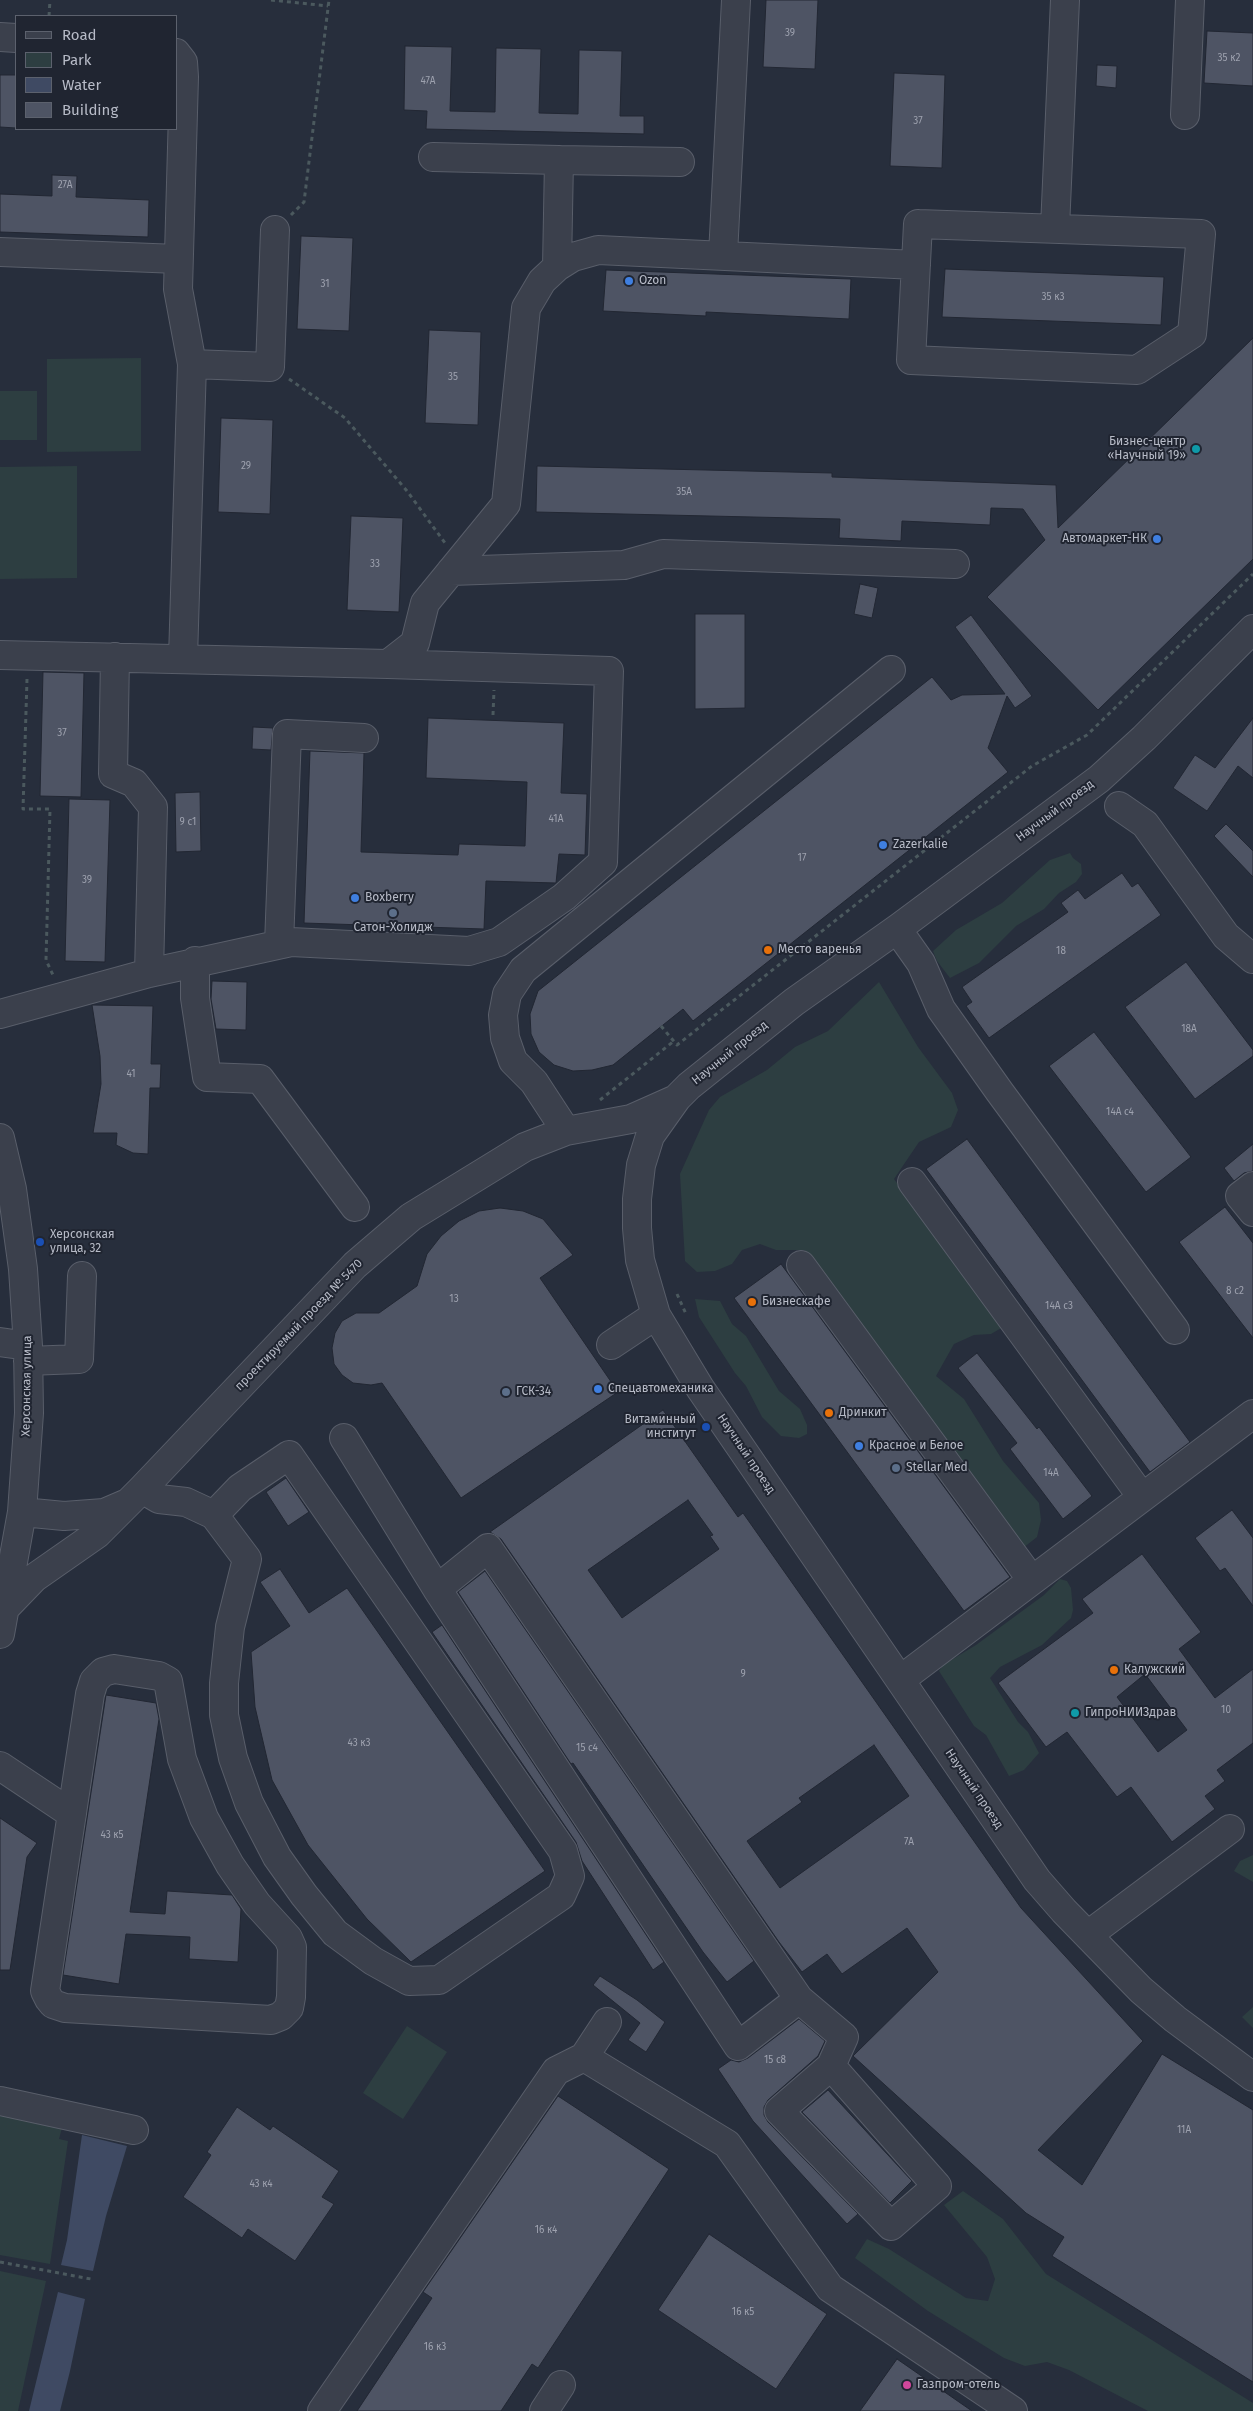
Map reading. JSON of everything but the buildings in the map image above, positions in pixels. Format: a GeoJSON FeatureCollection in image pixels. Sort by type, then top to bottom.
{"type":"FeatureCollection","features":[{"type":"Feature","properties":{"kind":"street"},"geometry":{"type":"LineString","coordinates":[[723,255],[736,0]]}},
{"type":"Feature","properties":{"kind":"street"},"geometry":{"type":"LineString","coordinates":[[1055,228],[1065,0]]}},
{"type":"Feature","properties":{"kind":"street"},"geometry":{"type":"LineString","coordinates":[[1185,115],[1190,0]]}},
{"type":"Feature","properties":{"kind":"street"},"geometry":{"type":"LineString","coordinates":[[0,37],[15,38]]}},
{"type":"Feature","properties":{"kind":"street"},"geometry":{"type":"LineString","coordinates":[[178,56],[183,62],[184,77],[178,296],[192,364],[183,658]]}},
{"type":"Feature","properties":{"kind":"street"},"geometry":{"type":"LineString","coordinates":[[433,157],[680,162]]}},
{"type":"Feature","properties":{"kind":"street"},"geometry":{"type":"LineString","coordinates":[[557,267],[558,160]]}},
{"type":"Feature","properties":{"kind":"street"},"geometry":{"type":"LineString","coordinates":[[918,224],[1201,234],[1192,334],[1137,370],[911,360],[916,265],[918,224]]}},
{"type":"Feature","properties":{"kind":"street"},"geometry":{"type":"LineString","coordinates":[[192,364],[270,366],[275,230]]}},
{"type":"Feature","properties":{"kind":"street"},"geometry":{"type":"LineString","coordinates":[[388,664],[415,643],[425,602],[506,504],[526,308],[542,280],[557,267],[572,257],[598,250],[916,265]]}},
{"type":"Feature","properties":{"kind":"street"},"geometry":{"type":"LineString","coordinates":[[0,252],[178,258]]}},
{"type":"Feature","properties":{"kind":"street"},"geometry":{"type":"LineString","coordinates":[[455,567],[624,565],[663,554],[955,564]]}},
{"type":"Feature","properties":{"kind":"street","name":"Научный проезд"},"geometry":{"type":"LineString","coordinates":[[1253,630],[1144,738],[1098,779],[742,1042],[677,1098],[650,1136],[642,1165],[637,1199],[640,1260],[656,1315],[700,1388],[1037,1880],[1141,1990],[1175,2019],[1253,2076]]}},
{"type":"Feature","properties":{"kind":"street"},"geometry":{"type":"LineString","coordinates":[[0,655],[183,658],[609,671],[603,862],[564,897],[499,942],[469,951],[310,943],[280,944],[195,961],[0,1014]]}},
{"type":"Feature","properties":{"kind":"street"},"geometry":{"type":"LineString","coordinates":[[115,657],[113,774],[134,783],[153,807],[150,973]]}},
{"type":"Feature","properties":{"kind":"street"},"geometry":{"type":"LineString","coordinates":[[642,1165],[624,1136],[585,1128],[513,1061],[505,1038],[503,1015],[507,994],[523,970],[891,670]]}},
{"type":"Feature","properties":{"kind":"street"},"geometry":{"type":"LineString","coordinates":[[280,944],[287,734],[364,738]]}},
{"type":"Feature","properties":{"kind":"street"},"geometry":{"type":"LineString","coordinates":[[1119,806],[1145,824],[1226,936],[1253,959]]}},
{"type":"Feature","properties":{"kind":"street"},"geometry":{"type":"LineString","coordinates":[[897,929],[921,963],[942,1009],[999,1091],[1175,1330]]}},
{"type":"Feature","properties":{"kind":"street"},"geometry":{"type":"LineString","coordinates":[[195,961],[195,998],[207,1077],[260,1079],[355,1207]]}},
{"type":"Feature","properties":{"kind":"street","name":"проектируемый проезд № 5470"},"geometry":{"type":"LineString","coordinates":[[6,1607],[34,1578],[97,1534],[136,1496],[355,1265],[411,1218],[476,1176],[526,1147],[585,1128],[631,1119],[677,1098]]}},
{"type":"Feature","properties":{"kind":"street","name":"Херсонская улица"},"geometry":{"type":"LineString","coordinates":[[0,1138],[12,1189],[23,1269],[29,1413],[22,1512],[0,1634]]}},
{"type":"Feature","properties":{"kind":"street"},"geometry":{"type":"LineString","coordinates":[[912,1182],[1134,1486]]}},
{"type":"Feature","properties":{"kind":"street"},"geometry":{"type":"LineString","coordinates":[[1253,1186],[1240,1196],[1253,1212]]}},
{"type":"Feature","properties":{"kind":"street"},"geometry":{"type":"LineString","coordinates":[[801,1265],[1023,1568]]}},
{"type":"Feature","properties":{"kind":"street"},"geometry":{"type":"LineString","coordinates":[[0,1342],[28,1354],[79,1358],[82,1276]]}},
{"type":"Feature","properties":{"kind":"street"},"geometry":{"type":"LineString","coordinates":[[611,1345],[656,1315]]}},
{"type":"Feature","properties":{"kind":"street"},"geometry":{"type":"LineString","coordinates":[[900,1680],[1253,1414]]}},
{"type":"Feature","properties":{"kind":"street"},"geometry":{"type":"LineString","coordinates":[[344,1438],[437,1589],[738,2046],[799,1999]]}},
{"type":"Feature","properties":{"kind":"street"},"geometry":{"type":"LineString","coordinates":[[136,1496],[186,1502],[214,1515],[248,1559],[230,1627],[224,1683],[224,1715],[233,1758],[250,1803],[277,1858],[335,1933],[373,1961],[409,1981],[439,1980],[561,1896],[570,1876],[563,1851],[289,1455],[240,1488],[214,1515]]}},
{"type":"Feature","properties":{"kind":"street","name":"проектируемый проезд № 5470"},"geometry":{"type":"LineString","coordinates":[[22,1512],[64,1516],[104,1513],[136,1496]]}},
{"type":"Feature","properties":{"kind":"street"},"geometry":{"type":"LineString","coordinates":[[437,1589],[488,1548],[799,1999],[844,2038],[831,2066],[779,2111],[891,2226],[937,2186],[831,2066]]}},
{"type":"Feature","properties":{"kind":"street"},"geometry":{"type":"LineString","coordinates":[[114,1669],[165,1678],[169,1686],[174,1727],[182,1759],[204,1818],[230,1866],[258,1904],[288,1938],[292,1947],[289,2008],[281,2016],[271,2020],[65,2008],[53,2004],[45,1991],[72,1814],[90,1694],[94,1680],[103,1672],[114,1669]]}},
{"type":"Feature","properties":{"kind":"street"},"geometry":{"type":"LineString","coordinates":[[0,1766],[72,1814]]}},
{"type":"Feature","properties":{"kind":"street"},"geometry":{"type":"LineString","coordinates":[[1088,1935],[1230,1829]]}},
{"type":"Feature","properties":{"kind":"street"},"geometry":{"type":"LineString","coordinates":[[322,2411],[556,2071],[584,2057],[607,2022]]}},
{"type":"Feature","properties":{"kind":"street"},"geometry":{"type":"LineString","coordinates":[[584,2057],[727,2144],[830,2288],[1013,2411]]}},
{"type":"Feature","properties":{"kind":"street"},"geometry":{"type":"LineString","coordinates":[[0,2101],[134,2130]]}},
{"type":"Feature","properties":{"kind":"street"},"geometry":{"type":"LineString","coordinates":[[544,2411],[561,2385]]}},
{"type":"Feature","properties":{"kind":"path"},"geometry":{"type":"LineString","coordinates":[[49,15],[50,0]]}},
{"type":"Feature","properties":{"kind":"path"},"geometry":{"type":"LineString","coordinates":[[271,0],[328,6]]}},
{"type":"Feature","properties":{"kind":"path"},"geometry":{"type":"LineString","coordinates":[[275,230],[304,202],[329,0]]}},
{"type":"Feature","properties":{"kind":"path"},"geometry":{"type":"LineString","coordinates":[[270,366],[345,418],[408,492],[455,567]]}},
{"type":"Feature","properties":{"kind":"path"},"geometry":{"type":"LineString","coordinates":[[661,1026],[677,1046],[1032,766],[1087,736],[1253,574]]}},
{"type":"Feature","properties":{"kind":"path"},"geometry":{"type":"LineString","coordinates":[[28,655],[23,809],[50,809],[46,960],[62,996]]}},
{"type":"Feature","properties":{"kind":"path"},"geometry":{"type":"LineString","coordinates":[[585,1128],[600,1099],[674,1041]]}},
{"type":"Feature","properties":{"kind":"path"},"geometry":{"type":"LineString","coordinates":[[0,2262],[91,2279]]}},
{"type":"Feature","properties":{"kind":"green space"},"geometry":{"type":"Polygon","coordinates":[[[141,358],[141,451],[47,452],[47,359],[141,358]]]}},
{"type":"Feature","properties":{"kind":"green space"},"geometry":{"type":"Polygon","coordinates":[[[0,391],[37,391],[37,440],[0,440],[0,391]]]}},
{"type":"Feature","properties":{"kind":"green space"},"geometry":{"type":"Polygon","coordinates":[[[77,466],[77,578],[0,579],[0,467],[77,466]]]}},
{"type":"Feature","properties":{"kind":"green space"},"geometry":{"type":"Polygon","coordinates":[[[1070,853],[1081,864],[1082,874],[1076,882],[1059,893],[1044,909],[1016,926],[979,963],[950,978],[937,961],[933,951],[956,930],[1002,903],[1050,860],[1070,853]]]}},
{"type":"Feature","properties":{"kind":"green space"},"geometry":{"type":"Polygon","coordinates":[[[879,982],[918,1047],[952,1093],[958,1110],[951,1127],[919,1142],[894,1179],[1003,1327],[991,1334],[974,1335],[954,1344],[936,1376],[964,1399],[1003,1461],[1039,1503],[1041,1520],[1037,1537],[1023,1548],[804,1250],[776,1250],[760,1244],[742,1250],[732,1264],[715,1271],[697,1272],[685,1261],[680,1174],[709,1110],[720,1097],[767,1070],[795,1047],[828,1031],[879,982]]]}},
{"type":"Feature","properties":{"kind":"green space"},"geometry":{"type":"Polygon","coordinates":[[[695,1299],[720,1301],[732,1324],[746,1336],[779,1391],[800,1409],[807,1425],[807,1434],[799,1438],[781,1436],[762,1417],[746,1386],[735,1373],[699,1317],[695,1299]]]}},
{"type":"Feature","properties":{"kind":"green space"},"geometry":{"type":"Polygon","coordinates":[[[1060,1579],[1067,1581],[1071,1588],[1073,1610],[1071,1618],[1042,1645],[1000,1667],[990,1678],[1018,1722],[1028,1732],[1039,1753],[1024,1770],[1009,1776],[986,1735],[974,1726],[939,1671],[943,1665],[976,1645],[1044,1595],[1060,1579]]]}},
{"type":"Feature","properties":{"kind":"green space"},"geometry":{"type":"Polygon","coordinates":[[[1253,1855],[1253,1882],[1234,1871],[1240,1861],[1253,1855]]]}},
{"type":"Feature","properties":{"kind":"green space"},"geometry":{"type":"Polygon","coordinates":[[[1253,2007],[1253,2028],[1242,2017],[1253,2007]]]}},
{"type":"Feature","properties":{"kind":"green space"},"geometry":{"type":"Polygon","coordinates":[[[407,2026],[447,2052],[403,2119],[363,2093],[407,2026]]]}},
{"type":"Feature","properties":{"kind":"green space"},"geometry":{"type":"Polygon","coordinates":[[[0,2112],[63,2124],[59,2139],[68,2141],[50,2264],[0,2255],[0,2112]]]}},
{"type":"Feature","properties":{"kind":"green space"},"geometry":{"type":"Polygon","coordinates":[[[963,2191],[1003,2219],[1046,2274],[1253,2403],[1253,2411],[1148,2411],[1069,2370],[1047,2362],[1025,2366],[1004,2358],[928,2311],[855,2258],[867,2239],[889,2249],[966,2298],[988,2301],[995,2279],[987,2257],[944,2205],[963,2191]]]}},
{"type":"Feature","properties":{"kind":"green space"},"geometry":{"type":"Polygon","coordinates":[[[0,2271],[46,2281],[18,2411],[0,2411],[0,2271]]]}},
{"type":"Feature","properties":{"kind":"water"},"geometry":{"type":"Polygon","coordinates":[[[82,2135],[127,2146],[106,2216],[93,2271],[61,2265],[67,2240],[82,2135]]]}},
{"type":"Feature","properties":{"kind":"water"},"geometry":{"type":"Polygon","coordinates":[[[58,2292],[85,2299],[70,2371],[60,2411],[29,2411],[58,2292]]]}},
{"type":"Feature","properties":{"kind":"place","name":"Ozon"},"geometry":{"type":"Point","coordinates":[629,281]}},
{"type":"Feature","properties":{"kind":"place","name":"Бизнес-центр «Научный 19»"},"geometry":{"type":"Point","coordinates":[1196,449]}},
{"type":"Feature","properties":{"kind":"place","name":"Автомаркет-НК"},"geometry":{"type":"Point","coordinates":[1157,539]}},
{"type":"Feature","properties":{"kind":"place","name":"Zazerkalie"},"geometry":{"type":"Point","coordinates":[883,845]}},
{"type":"Feature","properties":{"kind":"place","name":"Boxberry"},"geometry":{"type":"Point","coordinates":[355,898]}},
{"type":"Feature","properties":{"kind":"place","name":"Сатон-Холидж"},"geometry":{"type":"Point","coordinates":[393,913]}},
{"type":"Feature","properties":{"kind":"place","name":"Место варенья"},"geometry":{"type":"Point","coordinates":[768,950]}},
{"type":"Feature","properties":{"kind":"place","name":"Херсонская улица, 32"},"geometry":{"type":"Point","coordinates":[40,1242]}},
{"type":"Feature","properties":{"kind":"place","name":"Бизнескафе"},"geometry":{"type":"Point","coordinates":[752,1302]}},
{"type":"Feature","properties":{"kind":"place","name":"Спецавтомеханика"},"geometry":{"type":"Point","coordinates":[598,1389]}},
{"type":"Feature","properties":{"kind":"place","name":"ГСК-34"},"geometry":{"type":"Point","coordinates":[506,1392]}},
{"type":"Feature","properties":{"kind":"place","name":"Дринкит"},"geometry":{"type":"Point","coordinates":[829,1413]}},
{"type":"Feature","properties":{"kind":"place","name":"Витаминный институт"},"geometry":{"type":"Point","coordinates":[706,1427]}},
{"type":"Feature","properties":{"kind":"place","name":"Красное и Белое"},"geometry":{"type":"Point","coordinates":[859,1446]}},
{"type":"Feature","properties":{"kind":"place","name":"Stellar Med"},"geometry":{"type":"Point","coordinates":[896,1468]}},
{"type":"Feature","properties":{"kind":"place","name":"Калужский"},"geometry":{"type":"Point","coordinates":[1114,1670]}},
{"type":"Feature","properties":{"kind":"place","name":"ГипроНИИЗдрав"},"geometry":{"type":"Point","coordinates":[1075,1713]}},
{"type":"Feature","properties":{"kind":"place","name":"Газпром-отель"},"geometry":{"type":"Point","coordinates":[907,2385]}}]}
